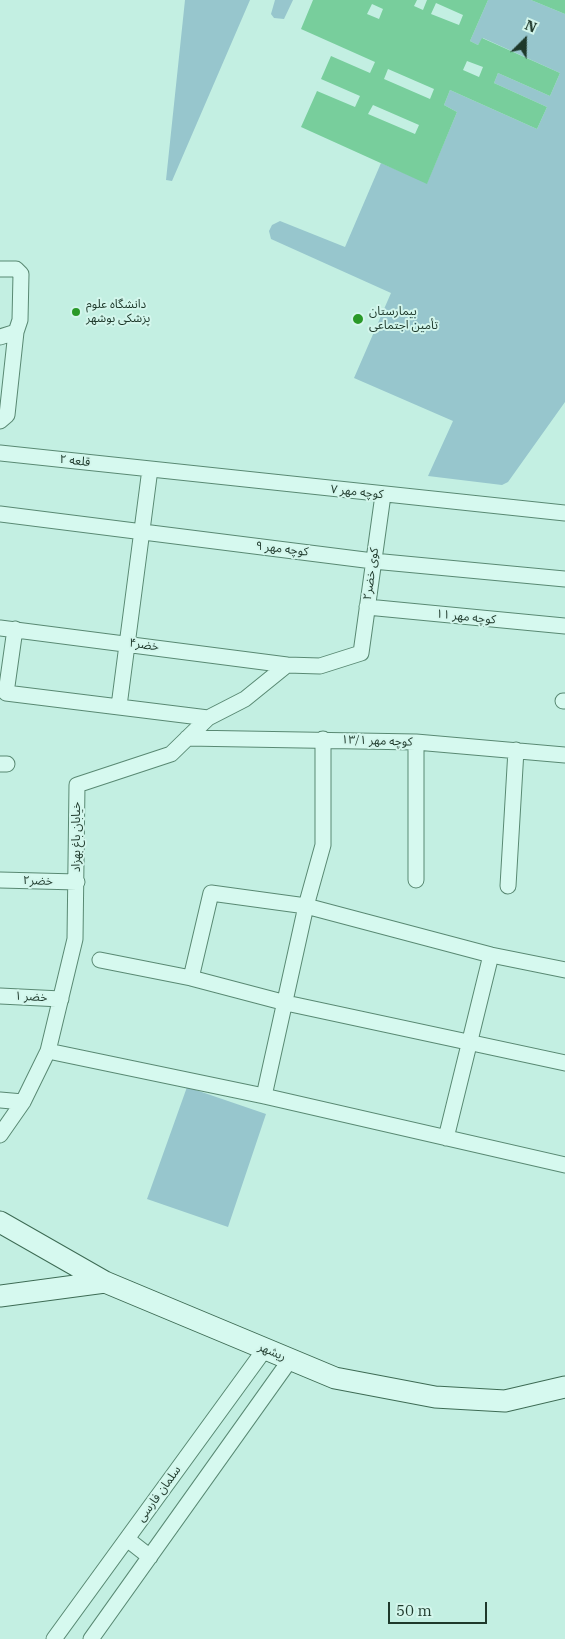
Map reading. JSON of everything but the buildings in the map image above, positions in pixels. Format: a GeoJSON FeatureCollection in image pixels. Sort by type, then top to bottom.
{"type":"FeatureCollection","features":[{"type":"Feature","properties":{"kind":"street"},"geometry":{"type":"LineString","coordinates":[[0,269],[16,269],[21,274],[20,320],[16,332],[7,415],[0,421]]}},
{"type":"Feature","properties":{"kind":"street"},"geometry":{"type":"LineString","coordinates":[[0,337],[16,332]]}},
{"type":"Feature","properties":{"kind":"street","name":"قلعه ۲"},"geometry":{"type":"LineString","coordinates":[[0,453],[150,469]]}},
{"type":"Feature","properties":{"kind":"street"},"geometry":{"type":"LineString","coordinates":[[119,706],[150,469]]}},
{"type":"Feature","properties":{"kind":"street","name":"کوچه مهر ۷"},"geometry":{"type":"LineString","coordinates":[[150,469],[565,513]]}},
{"type":"Feature","properties":{"kind":"street","name":"کوی خضر۲"},"geometry":{"type":"LineString","coordinates":[[287,666],[320,666],[361,653],[383,495]]}},
{"type":"Feature","properties":{"kind":"street","name":"کوچه مهر ۹"},"geometry":{"type":"LineString","coordinates":[[0,514],[373,560],[565,579]]}},
{"type":"Feature","properties":{"kind":"street","name":"کوچه مهر ۱۱"},"geometry":{"type":"LineString","coordinates":[[367,607],[565,626]]}},
{"type":"Feature","properties":{"kind":"street"},"geometry":{"type":"LineString","coordinates":[[8,629],[6,693],[208,718]]}},
{"type":"Feature","properties":{"kind":"street","name":"خضر۴"},"geometry":{"type":"LineString","coordinates":[[8,629],[127,643],[287,666]]}},
{"type":"Feature","properties":{"kind":"street","name":"خیابان باغ بهزاد"},"geometry":{"type":"LineString","coordinates":[[0,1135],[23,1102],[48,1051],[76,939],[77,785],[171,754],[208,718],[245,699],[287,666]]}},
{"type":"Feature","properties":{"kind":"street","name":"کوچه مهر ۱۳/۱"},"geometry":{"type":"LineString","coordinates":[[187,738],[416,742],[565,756]]}},
{"type":"Feature","properties":{"kind":"street"},"geometry":{"type":"LineString","coordinates":[[264,1096],[306,906],[323,845],[323,739]]}},
{"type":"Feature","properties":{"kind":"street"},"geometry":{"type":"LineString","coordinates":[[416,742],[416,880]]}},
{"type":"Feature","properties":{"kind":"street"},"geometry":{"type":"LineString","coordinates":[[508,886],[516,750]]}},
{"type":"Feature","properties":{"kind":"street","name":"خضر۲"},"geometry":{"type":"LineString","coordinates":[[0,880],[77,882]]}},
{"type":"Feature","properties":{"kind":"street"},"geometry":{"type":"LineString","coordinates":[[190,978],[211,893],[306,906],[491,955],[565,970]]}},
{"type":"Feature","properties":{"kind":"street"},"geometry":{"type":"LineString","coordinates":[[446,1138],[491,955]]}},
{"type":"Feature","properties":{"kind":"street"},"geometry":{"type":"LineString","coordinates":[[100,960],[190,978],[286,1003],[565,1063]]}},
{"type":"Feature","properties":{"kind":"street","name":"خضر ۱"},"geometry":{"type":"LineString","coordinates":[[0,996],[61,999]]}},
{"type":"Feature","properties":{"kind":"street"},"geometry":{"type":"LineString","coordinates":[[48,1051],[264,1096],[565,1165]]}},
{"type":"Feature","properties":{"kind":"street"},"geometry":{"type":"LineString","coordinates":[[0,1100],[23,1102]]}},
{"type":"Feature","properties":{"kind":"street","name":"ریشهر"},"geometry":{"type":"LineString","coordinates":[[0,1222],[105,1282],[335,1378],[435,1397],[505,1401],[565,1387]]}},
{"type":"Feature","properties":{"kind":"street"},"geometry":{"type":"LineString","coordinates":[[0,1296],[105,1282]]}},
{"type":"Feature","properties":{"kind":"street","name":"سلمان فارسی"},"geometry":{"type":"LineString","coordinates":[[54,1639],[265,1350]]}},
{"type":"Feature","properties":{"kind":"street"},"geometry":{"type":"LineString","coordinates":[[90,1639],[290,1360]]}},
{"type":"Feature","properties":{"kind":"street"},"geometry":{"type":"LineString","coordinates":[[127,1539],[150,1557]]}},
{"type":"Feature","properties":{"kind":"shaded area"},"geometry":{"type":"Polygon","coordinates":[[[185,0],[250,0],[172,181],[166,180],[185,0]]]}},
{"type":"Feature","properties":{"kind":"shaded area"},"geometry":{"type":"Polygon","coordinates":[[[275,0],[293,0],[284,19],[274,18],[271,14],[275,0]]]}},
{"type":"Feature","properties":{"kind":"shaded area"},"geometry":{"type":"Polygon","coordinates":[[[488,0],[531,0],[565,14],[565,402],[508,482],[502,485],[428,476],[453,421],[354,378],[391,293],[271,239],[269,231],[272,225],[280,221],[345,247],[381,163],[427,183],[457,112],[444,105],[450,90],[537,129],[547,107],[494,83],[498,73],[550,96],[560,73],[483,38],[478,45],[470,41],[488,0]]]}},
{"type":"Feature","properties":{"kind":"shaded area"},"geometry":{"type":"Polygon","coordinates":[[[187,1087],[266,1114],[228,1227],[147,1199],[187,1087]]]}},
{"type":"Feature","properties":{"kind":"place","name":"دانشگاه علوم پزشکی بوشهر"},"geometry":{"type":"Point","coordinates":[76,312]}},
{"type":"Feature","properties":{"kind":"place","name":"بیمارستان تأمین اجتماعی"},"geometry":{"type":"Point","coordinates":[358,319]}}]}
